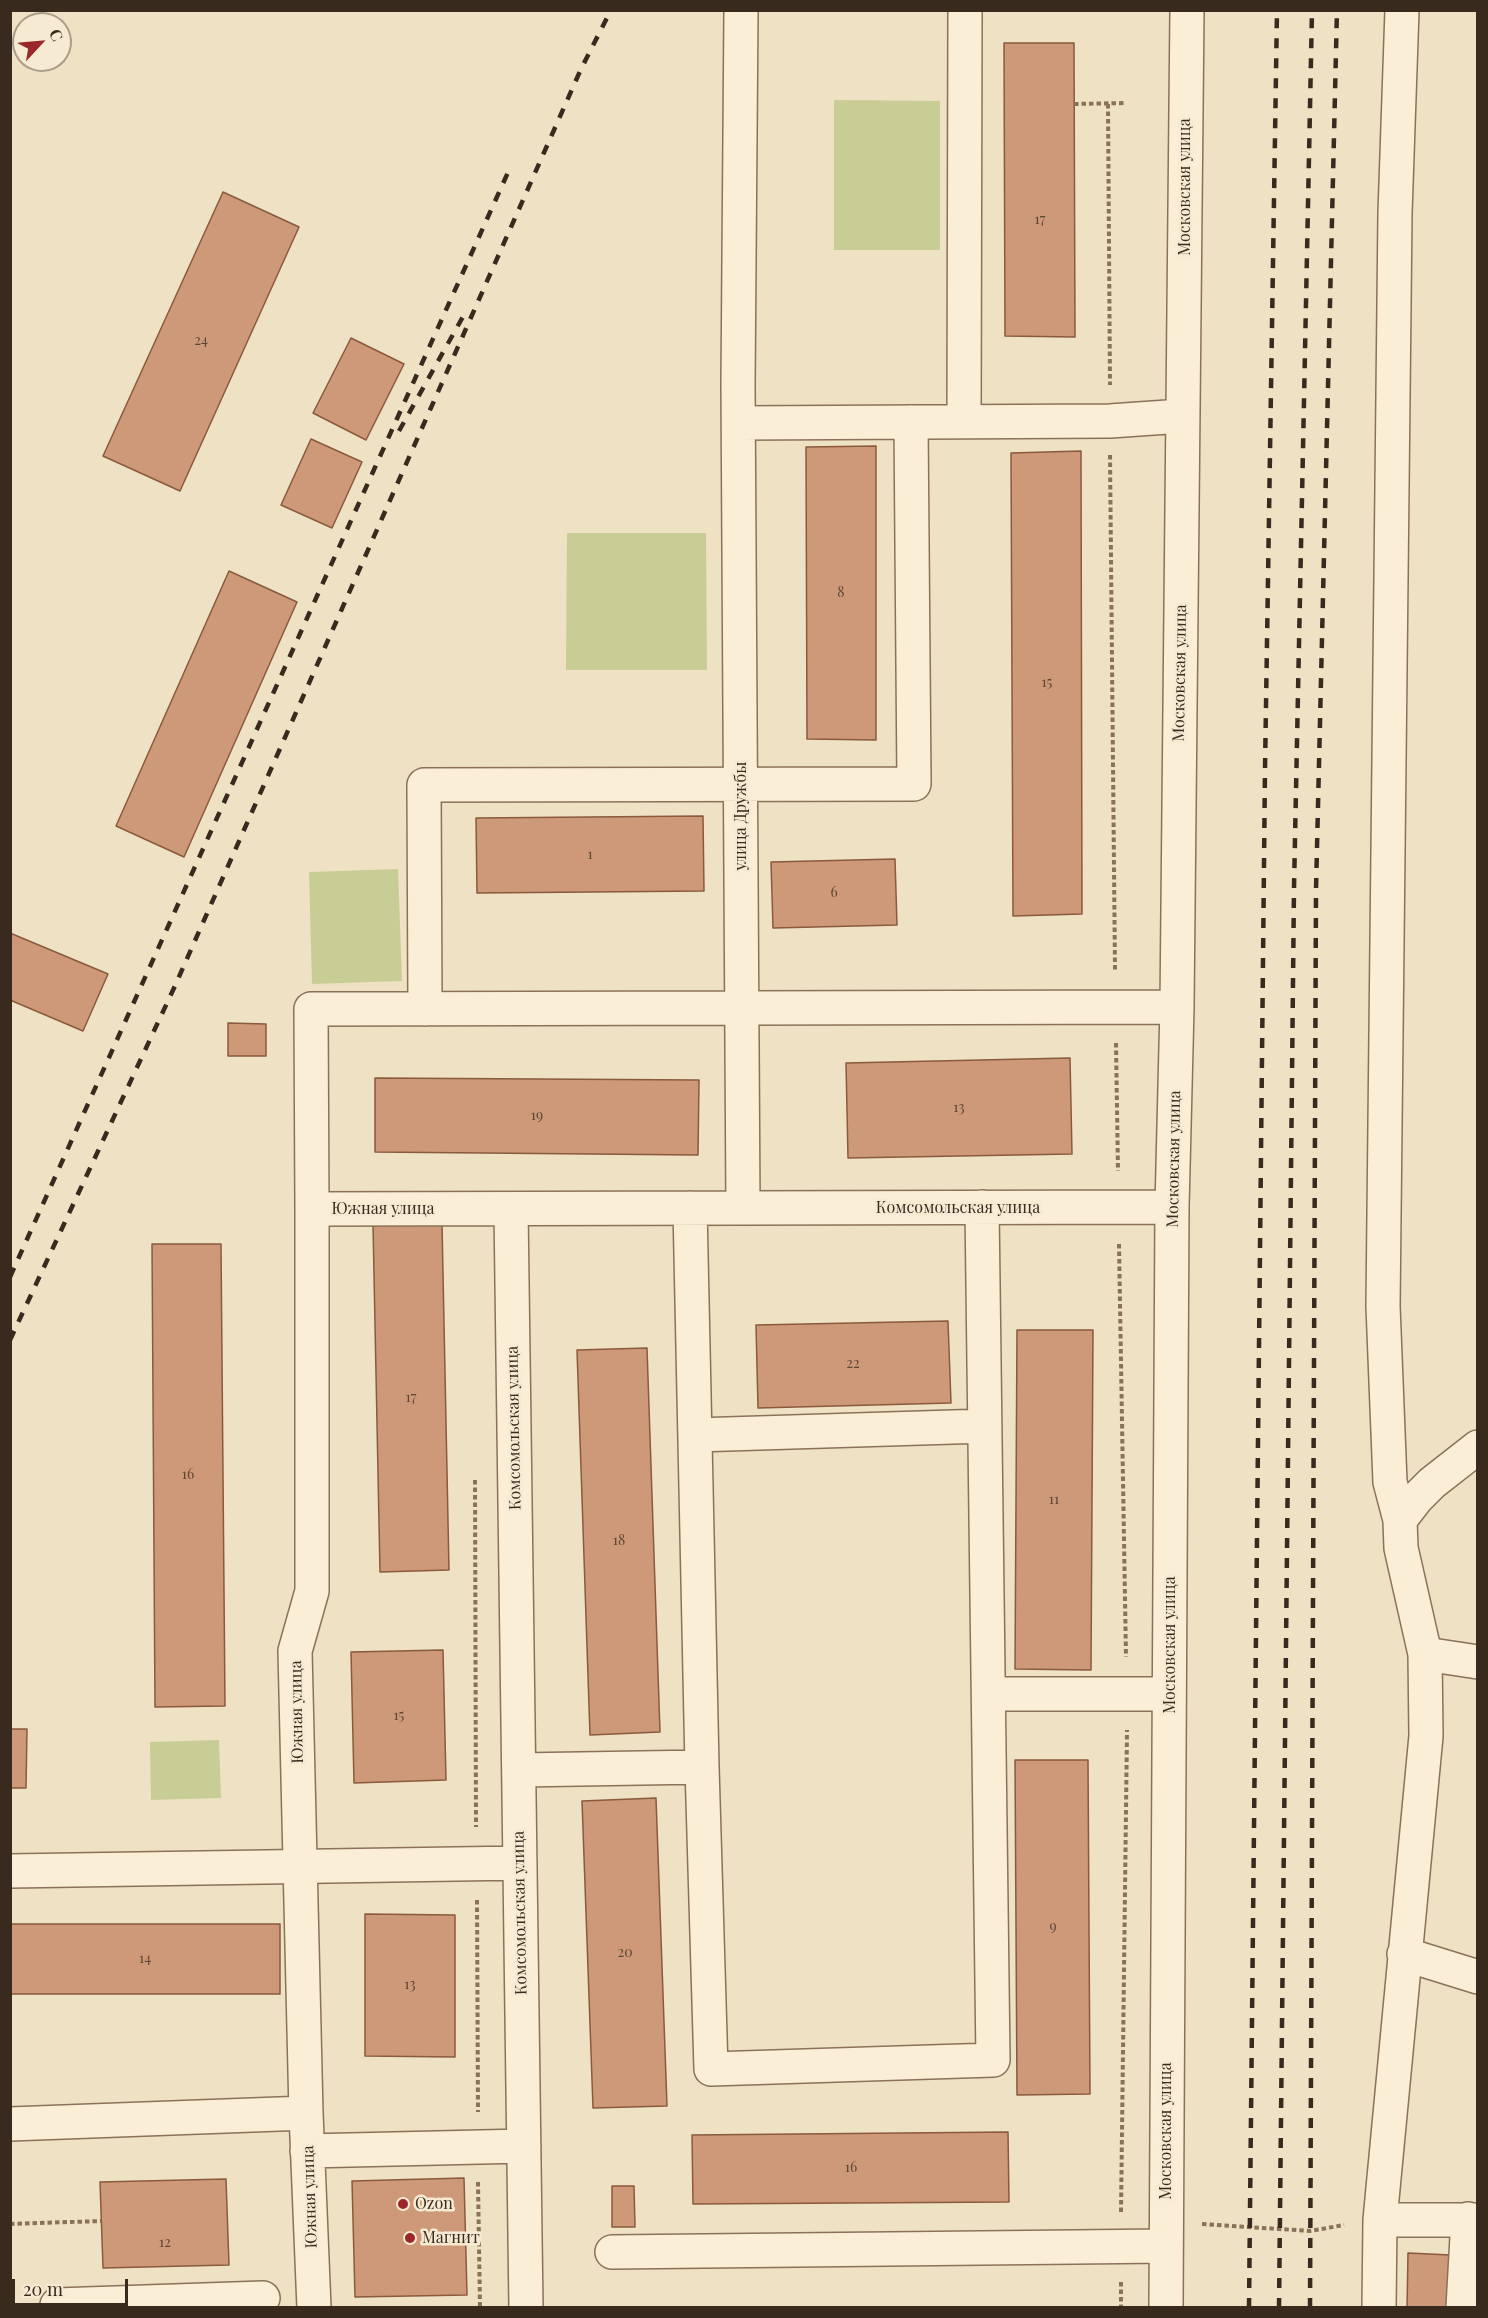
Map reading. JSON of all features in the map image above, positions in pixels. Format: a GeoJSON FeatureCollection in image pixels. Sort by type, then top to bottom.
{"type":"FeatureCollection","features":[{"type":"Feature","properties":{"kind":"street","name":"улица Дружбы"},"geometry":{"type":"LineString","coordinates":[[741,10],[739,423],[742,1208]]}},
{"type":"Feature","properties":{"kind":"street"},"geometry":{"type":"LineString","coordinates":[[964,422],[965,10]]}},
{"type":"Feature","properties":{"kind":"street","name":"Московская улица"},"geometry":{"type":"LineString","coordinates":[[1166,2307],[1172,1207],[1177,1007],[1187,10]]}},
{"type":"Feature","properties":{"kind":"street"},"geometry":{"type":"LineString","coordinates":[[1379,2307],[1380,2220],[1426,1736],[1425,1654],[1401,1548],[1400,1520],[1389,1482],[1383,1306],[1395,213],[1402,10]]}},
{"type":"Feature","properties":{"kind":"street"},"geometry":{"type":"LineString","coordinates":[[739,423],[1110,421],[1182,416]]}},
{"type":"Feature","properties":{"kind":"street"},"geometry":{"type":"LineString","coordinates":[[425,1009],[424,785],[914,784],[911,422]]}},
{"type":"Feature","properties":{"kind":"street"},"geometry":{"type":"LineString","coordinates":[[312,1209],[311,1009],[1177,1007]]}},
{"type":"Feature","properties":{"kind":"street","name":"Комсомольская улица"},"geometry":{"type":"LineString","coordinates":[[526,2307],[511,1209],[1172,1207]]}},
{"type":"Feature","properties":{"kind":"street"},"geometry":{"type":"LineString","coordinates":[[690,1208],[711,2069],[993,2060],[982,1208]]}},
{"type":"Feature","properties":{"kind":"street","name":"Южная улица"},"geometry":{"type":"LineString","coordinates":[[314,2307],[306,2113],[295,1651],[312,1591],[312,1209],[511,1209]]}},
{"type":"Feature","properties":{"kind":"street"},"geometry":{"type":"LineString","coordinates":[[695,1435],[985,1426]]}},
{"type":"Feature","properties":{"kind":"street"},"geometry":{"type":"LineString","coordinates":[[1400,1520],[1432,1483],[1478,1448]]}},
{"type":"Feature","properties":{"kind":"street"},"geometry":{"type":"LineString","coordinates":[[1425,1654],[1478,1662]]}},
{"type":"Feature","properties":{"kind":"street"},"geometry":{"type":"LineString","coordinates":[[989,1694],[1169,1694]]}},
{"type":"Feature","properties":{"kind":"street"},"geometry":{"type":"LineString","coordinates":[[519,1770],[702,1767]]}},
{"type":"Feature","properties":{"kind":"street"},"geometry":{"type":"LineString","coordinates":[[10,1870],[520,1863]]}},
{"type":"Feature","properties":{"kind":"street"},"geometry":{"type":"LineString","coordinates":[[1404,1954],[1478,1977]]}},
{"type":"Feature","properties":{"kind":"street"},"geometry":{"type":"LineString","coordinates":[[10,2124],[306,2113]]}},
{"type":"Feature","properties":{"kind":"street"},"geometry":{"type":"LineString","coordinates":[[308,2151],[524,2146]]}},
{"type":"Feature","properties":{"kind":"street"},"geometry":{"type":"LineString","coordinates":[[1380,2220],[1473,2220],[1463,2307]]}},
{"type":"Feature","properties":{"kind":"street"},"geometry":{"type":"LineString","coordinates":[[612,2252],[1166,2235]]}},
{"type":"Feature","properties":{"kind":"street"},"geometry":{"type":"LineString","coordinates":[[57,2305],[263,2298]]}},
{"type":"Feature","properties":{"kind":"path"},"geometry":{"type":"LineString","coordinates":[[1074,104],[1126,103]]}},
{"type":"Feature","properties":{"kind":"path"},"geometry":{"type":"LineString","coordinates":[[475,1471],[480,2307]]}},
{"type":"Feature","properties":{"kind":"path"},"geometry":{"type":"LineString","coordinates":[[1166,2235],[1310,2231],[1380,2220]]}},
{"type":"Feature","properties":{"kind":"path"},"geometry":{"type":"LineString","coordinates":[[10,2224],[101,2221]]}},
{"type":"Feature","properties":{"kind":"green space"},"geometry":{"type":"Polygon","coordinates":[[[834,100],[940,101],[940,250],[834,250],[834,100]]]}},
{"type":"Feature","properties":{"kind":"green space"},"geometry":{"type":"Polygon","coordinates":[[[567,533],[706,533],[707,670],[566,670],[567,533]]]}},
{"type":"Feature","properties":{"kind":"green space"},"geometry":{"type":"Polygon","coordinates":[[[398,869],[402,981],[312,984],[309,872],[398,869]]]}},
{"type":"Feature","properties":{"kind":"green space"},"geometry":{"type":"Polygon","coordinates":[[[219,1740],[221,1798],[151,1800],[150,1742],[219,1740]]]}},
{"type":"Feature","properties":{"kind":"building"},"geometry":{"type":"Polygon","coordinates":[[[1004,43],[1074,43],[1075,337],[1005,336],[1004,43]]]}},
{"type":"Feature","properties":{"kind":"building"},"geometry":{"type":"Polygon","coordinates":[[[223,192],[299,227],[180,491],[103,456],[223,192]]]}},
{"type":"Feature","properties":{"kind":"building"},"geometry":{"type":"Polygon","coordinates":[[[351,338],[404,364],[366,440],[313,413],[351,338]]]}},
{"type":"Feature","properties":{"kind":"building"},"geometry":{"type":"Polygon","coordinates":[[[311,439],[362,462],[332,528],[281,505],[311,439]]]}},
{"type":"Feature","properties":{"kind":"building"},"geometry":{"type":"Polygon","coordinates":[[[876,446],[876,740],[807,739],[806,447],[876,446]]]}},
{"type":"Feature","properties":{"kind":"building"},"geometry":{"type":"Polygon","coordinates":[[[1081,451],[1082,914],[1013,916],[1011,453],[1081,451]]]}},
{"type":"Feature","properties":{"kind":"building"},"geometry":{"type":"Polygon","coordinates":[[[229,571],[297,602],[184,857],[116,826],[229,571]]]}},
{"type":"Feature","properties":{"kind":"building"},"geometry":{"type":"Polygon","coordinates":[[[703,816],[704,891],[477,893],[476,818],[703,816]]]}},
{"type":"Feature","properties":{"kind":"building"},"geometry":{"type":"Polygon","coordinates":[[[895,859],[897,925],[773,928],[771,862],[895,859]]]}},
{"type":"Feature","properties":{"kind":"building"},"geometry":{"type":"Polygon","coordinates":[[[10,933],[108,974],[83,1031],[10,1000],[10,933]]]}},
{"type":"Feature","properties":{"kind":"building"},"geometry":{"type":"Polygon","coordinates":[[[228,1023],[266,1024],[266,1056],[228,1056],[228,1023]]]}},
{"type":"Feature","properties":{"kind":"building"},"geometry":{"type":"Polygon","coordinates":[[[1070,1058],[1072,1154],[848,1158],[846,1063],[1070,1058]]]}},
{"type":"Feature","properties":{"kind":"building"},"geometry":{"type":"Polygon","coordinates":[[[375,1078],[699,1080],[698,1155],[375,1152],[375,1078]]]}},
{"type":"Feature","properties":{"kind":"building"},"geometry":{"type":"Polygon","coordinates":[[[442,1224],[449,1570],[380,1572],[373,1225],[442,1224]]]}},
{"type":"Feature","properties":{"kind":"building"},"geometry":{"type":"Polygon","coordinates":[[[152,1244],[221,1244],[225,1706],[155,1707],[152,1244]]]}},
{"type":"Feature","properties":{"kind":"building"},"geometry":{"type":"Polygon","coordinates":[[[948,1321],[951,1403],[758,1408],[756,1325],[948,1321]]]}},
{"type":"Feature","properties":{"kind":"building"},"geometry":{"type":"Polygon","coordinates":[[[1017,1330],[1093,1330],[1091,1670],[1015,1669],[1017,1330]]]}},
{"type":"Feature","properties":{"kind":"building"},"geometry":{"type":"Polygon","coordinates":[[[647,1348],[660,1732],[590,1735],[577,1350],[647,1348]]]}},
{"type":"Feature","properties":{"kind":"building"},"geometry":{"type":"Polygon","coordinates":[[[443,1650],[446,1780],[354,1783],[351,1652],[443,1650]]]}},
{"type":"Feature","properties":{"kind":"building"},"geometry":{"type":"Polygon","coordinates":[[[10,1729],[27,1729],[26,1788],[10,1788],[10,1729]]]}},
{"type":"Feature","properties":{"kind":"building"},"geometry":{"type":"Polygon","coordinates":[[[1015,1760],[1088,1760],[1090,2094],[1017,2095],[1015,1760]]]}},
{"type":"Feature","properties":{"kind":"building"},"geometry":{"type":"Polygon","coordinates":[[[656,1798],[667,2106],[593,2108],[582,1801],[656,1798]]]}},
{"type":"Feature","properties":{"kind":"building"},"geometry":{"type":"Polygon","coordinates":[[[365,1914],[455,1915],[455,2057],[365,2056],[365,1914]]]}},
{"type":"Feature","properties":{"kind":"building"},"geometry":{"type":"Polygon","coordinates":[[[10,1924],[280,1924],[280,1994],[10,1994],[10,1924]]]}},
{"type":"Feature","properties":{"kind":"building"},"geometry":{"type":"Polygon","coordinates":[[[1008,2132],[1009,2202],[693,2204],[692,2135],[1008,2132]]]}},
{"type":"Feature","properties":{"kind":"building","name":"Магнит"},"geometry":{"type":"Polygon","coordinates":[[[464,2178],[467,2295],[355,2297],[352,2181],[464,2178]]]}},
{"type":"Feature","properties":{"kind":"building"},"geometry":{"type":"Polygon","coordinates":[[[226,2179],[229,2265],[103,2268],[100,2182],[226,2179]]]}},
{"type":"Feature","properties":{"kind":"building"},"geometry":{"type":"Polygon","coordinates":[[[612,2186],[634,2186],[635,2227],[612,2227],[612,2186]]]}},
{"type":"Feature","properties":{"kind":"building"},"geometry":{"type":"Polygon","coordinates":[[[1408,2253],[1450,2255],[1448,2308],[1407,2308],[1408,2253]]]}},
{"type":"Feature","properties":{"kind":"railway"},"geometry":{"type":"LineString","coordinates":[[10,1340],[174,988],[581,69],[611,10]]}},
{"type":"Feature","properties":{"kind":"railway"},"geometry":{"type":"LineString","coordinates":[[1249,2308],[1265,769],[1277,10]]}},
{"type":"Feature","properties":{"kind":"railway"},"geometry":{"type":"LineString","coordinates":[[1279,2308],[1294,888],[1312,10]]}},
{"type":"Feature","properties":{"kind":"railway"},"geometry":{"type":"LineString","coordinates":[[1310,2308],[1316,890],[1337,10]]}},
{"type":"Feature","properties":{"kind":"railway"},"geometry":{"type":"LineString","coordinates":[[10,1277],[510,168]]}},
{"type":"Feature","properties":{"kind":"railway"},"geometry":{"type":"LineString","coordinates":[[399,431],[465,313]]}},
{"type":"Feature","properties":{"kind":"place","name":"Ozon"},"geometry":{"type":"Point","coordinates":[403,2204]}},
{"type":"Feature","properties":{"kind":"place","name":"Магнит"},"geometry":{"type":"Point","coordinates":[410,2238]}}]}
